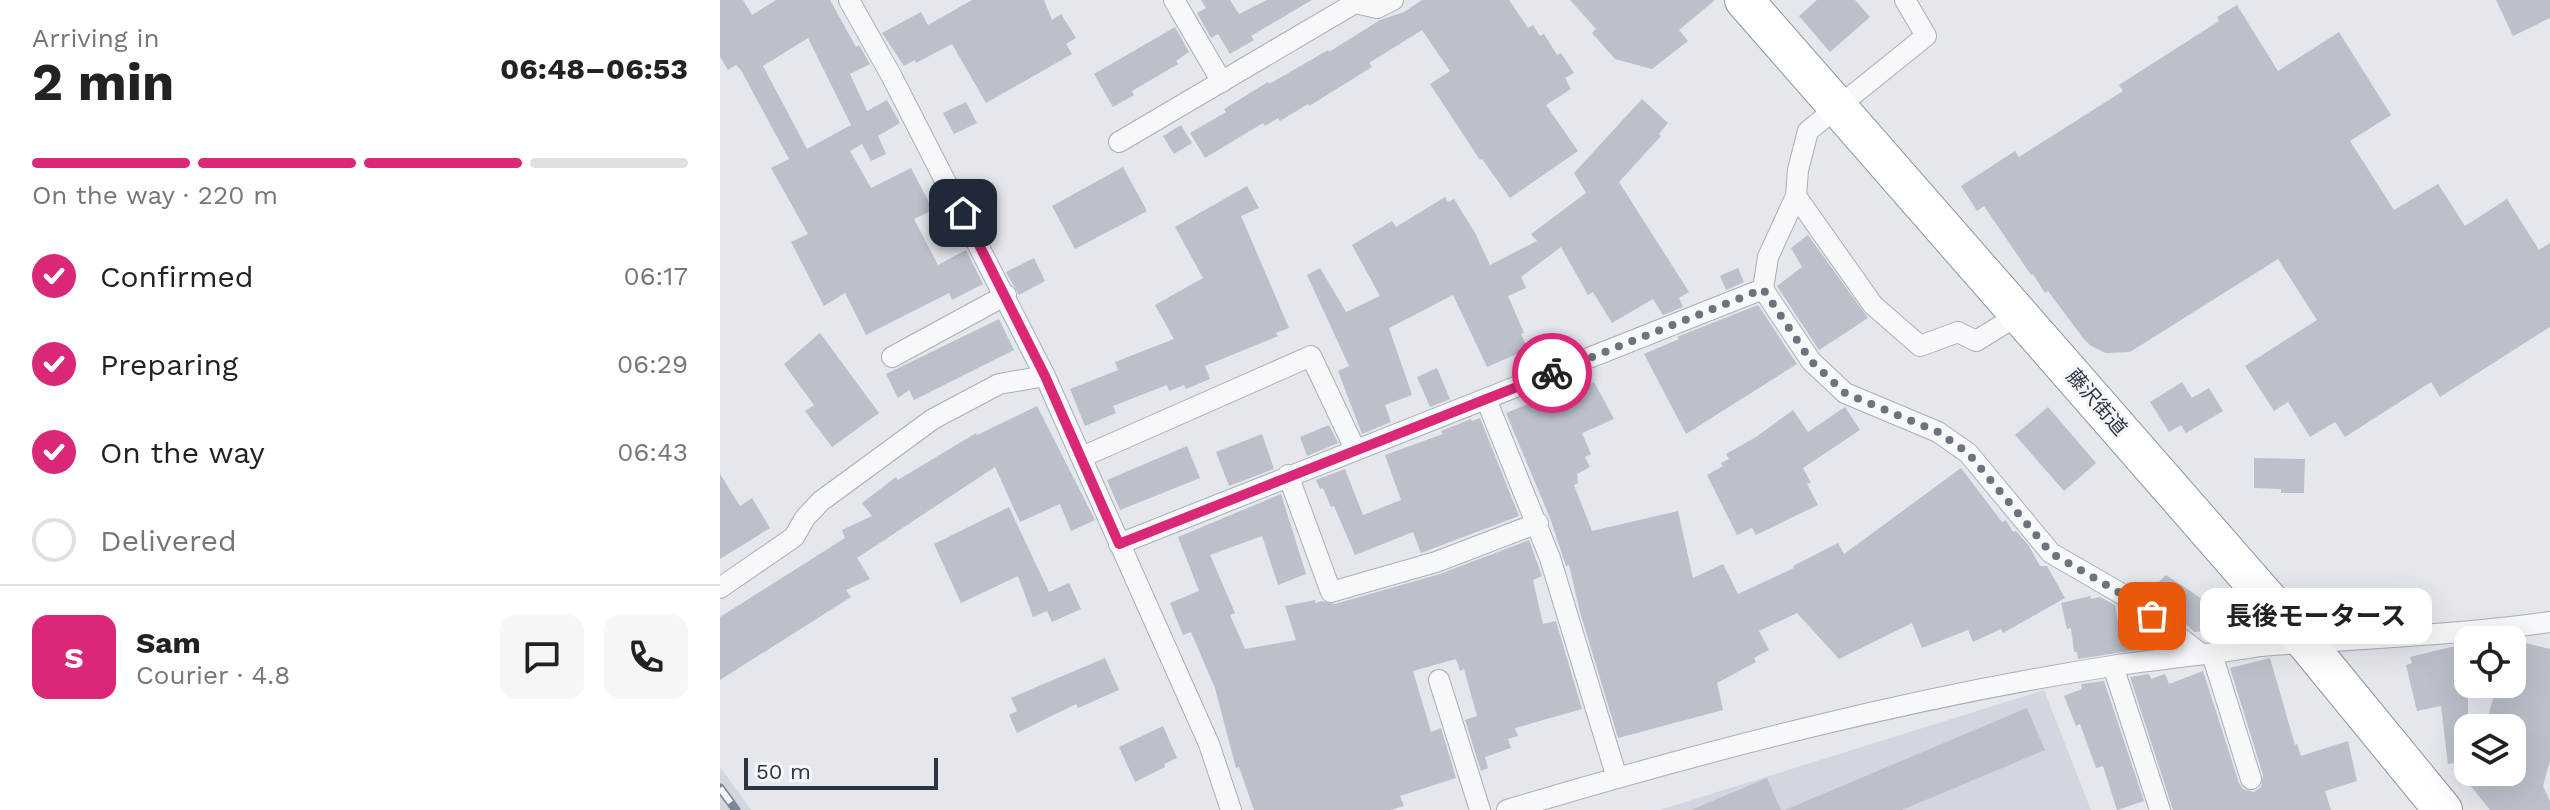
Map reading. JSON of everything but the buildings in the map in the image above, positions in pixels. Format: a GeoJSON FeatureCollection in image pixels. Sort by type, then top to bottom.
{"type":"FeatureCollection","features":[{"type":"Feature","properties":{"kind":"highway","name":"藤沢街道"},"geometry":{"type":"LineString","coordinates":[[1744,0],[2307,644],[2443,810]]}},
{"type":"Feature","properties":{"kind":"street"},"geometry":{"type":"LineString","coordinates":[[849,0],[1006,295],[1045,376],[1209,744],[1231,810]]}},
{"type":"Feature","properties":{"kind":"street"},"geometry":{"type":"LineString","coordinates":[[1174,0],[1222,82]]}},
{"type":"Feature","properties":{"kind":"street"},"geometry":{"type":"LineString","coordinates":[[1905,0],[1926,36],[1808,131],[1798,170],[1796,196],[1768,257],[1763,289],[1811,361],[1845,393],[1938,432],[1968,453],[2051,553],[2127,597],[2206,654],[2251,779]]}},
{"type":"Feature","properties":{"kind":"street"},"geometry":{"type":"LineString","coordinates":[[1119,142],[1355,3],[1381,3]]}},
{"type":"Feature","properties":{"kind":"street"},"geometry":{"type":"LineString","coordinates":[[1796,196],[1873,305],[1920,346],[1958,332],[1976,341],[2020,314]]}},
{"type":"Feature","properties":{"kind":"street"},"geometry":{"type":"LineString","coordinates":[[1119,544],[1763,289]]}},
{"type":"Feature","properties":{"kind":"street"},"geometry":{"type":"LineString","coordinates":[[892,357],[1006,295]]}},
{"type":"Feature","properties":{"kind":"street"},"geometry":{"type":"LineString","coordinates":[[1082,457],[1311,356],[1355,449]]}},
{"type":"Feature","properties":{"kind":"street"},"geometry":{"type":"LineString","coordinates":[[720,588],[794,537],[805,518],[821,501],[933,419],[999,384],[1045,376]]}},
{"type":"Feature","properties":{"kind":"street"},"geometry":{"type":"LineString","coordinates":[[1486,399],[1538,523],[1617,778]]}},
{"type":"Feature","properties":{"kind":"street"},"geometry":{"type":"LineString","coordinates":[[1288,475],[1331,592],[1436,562],[1538,523]]}},
{"type":"Feature","properties":{"kind":"street"},"geometry":{"type":"LineString","coordinates":[[1507,810],[1552,803],[1617,778],[1929,700],[2113,666],[2273,645],[2502,629],[2550,622]]}},
{"type":"Feature","properties":{"kind":"street"},"geometry":{"type":"LineString","coordinates":[[2113,666],[2160,810]]}},
{"type":"Feature","properties":{"kind":"street"},"geometry":{"type":"LineString","coordinates":[[1439,680],[1480,810]]}},
{"type":"Feature","properties":{"kind":"shaded area"},"geometry":{"type":"Polygon","coordinates":[[[2044,690],[2091,810],[1660,810],[2044,690]]]}},
{"type":"Feature","properties":{"kind":"shaded area"},"geometry":{"type":"Polygon","coordinates":[[[720,767],[751,810],[720,810],[720,767]]]}},
{"type":"Feature","properties":{"kind":"railway"},"geometry":{"type":"LineString","coordinates":[[720,788],[736,810]]}},
{"type":"Feature","properties":{"kind":"way so far"},"geometry":{"type":"LineString","coordinates":[[1552,373],[1763,289],[1811,361],[1845,393],[1938,432],[1968,453],[2051,553],[2127,597],[2152,616]]}},
{"type":"Feature","properties":{"kind":"place","name":"長後モータース"},"geometry":{"type":"Point","coordinates":[2152,616]}},
{"type":"Feature","properties":{"kind":"route"},"geometry":{"type":"LineString","coordinates":[[963,213],[1045,376],[1119,544],[1552,373]]}}]}
